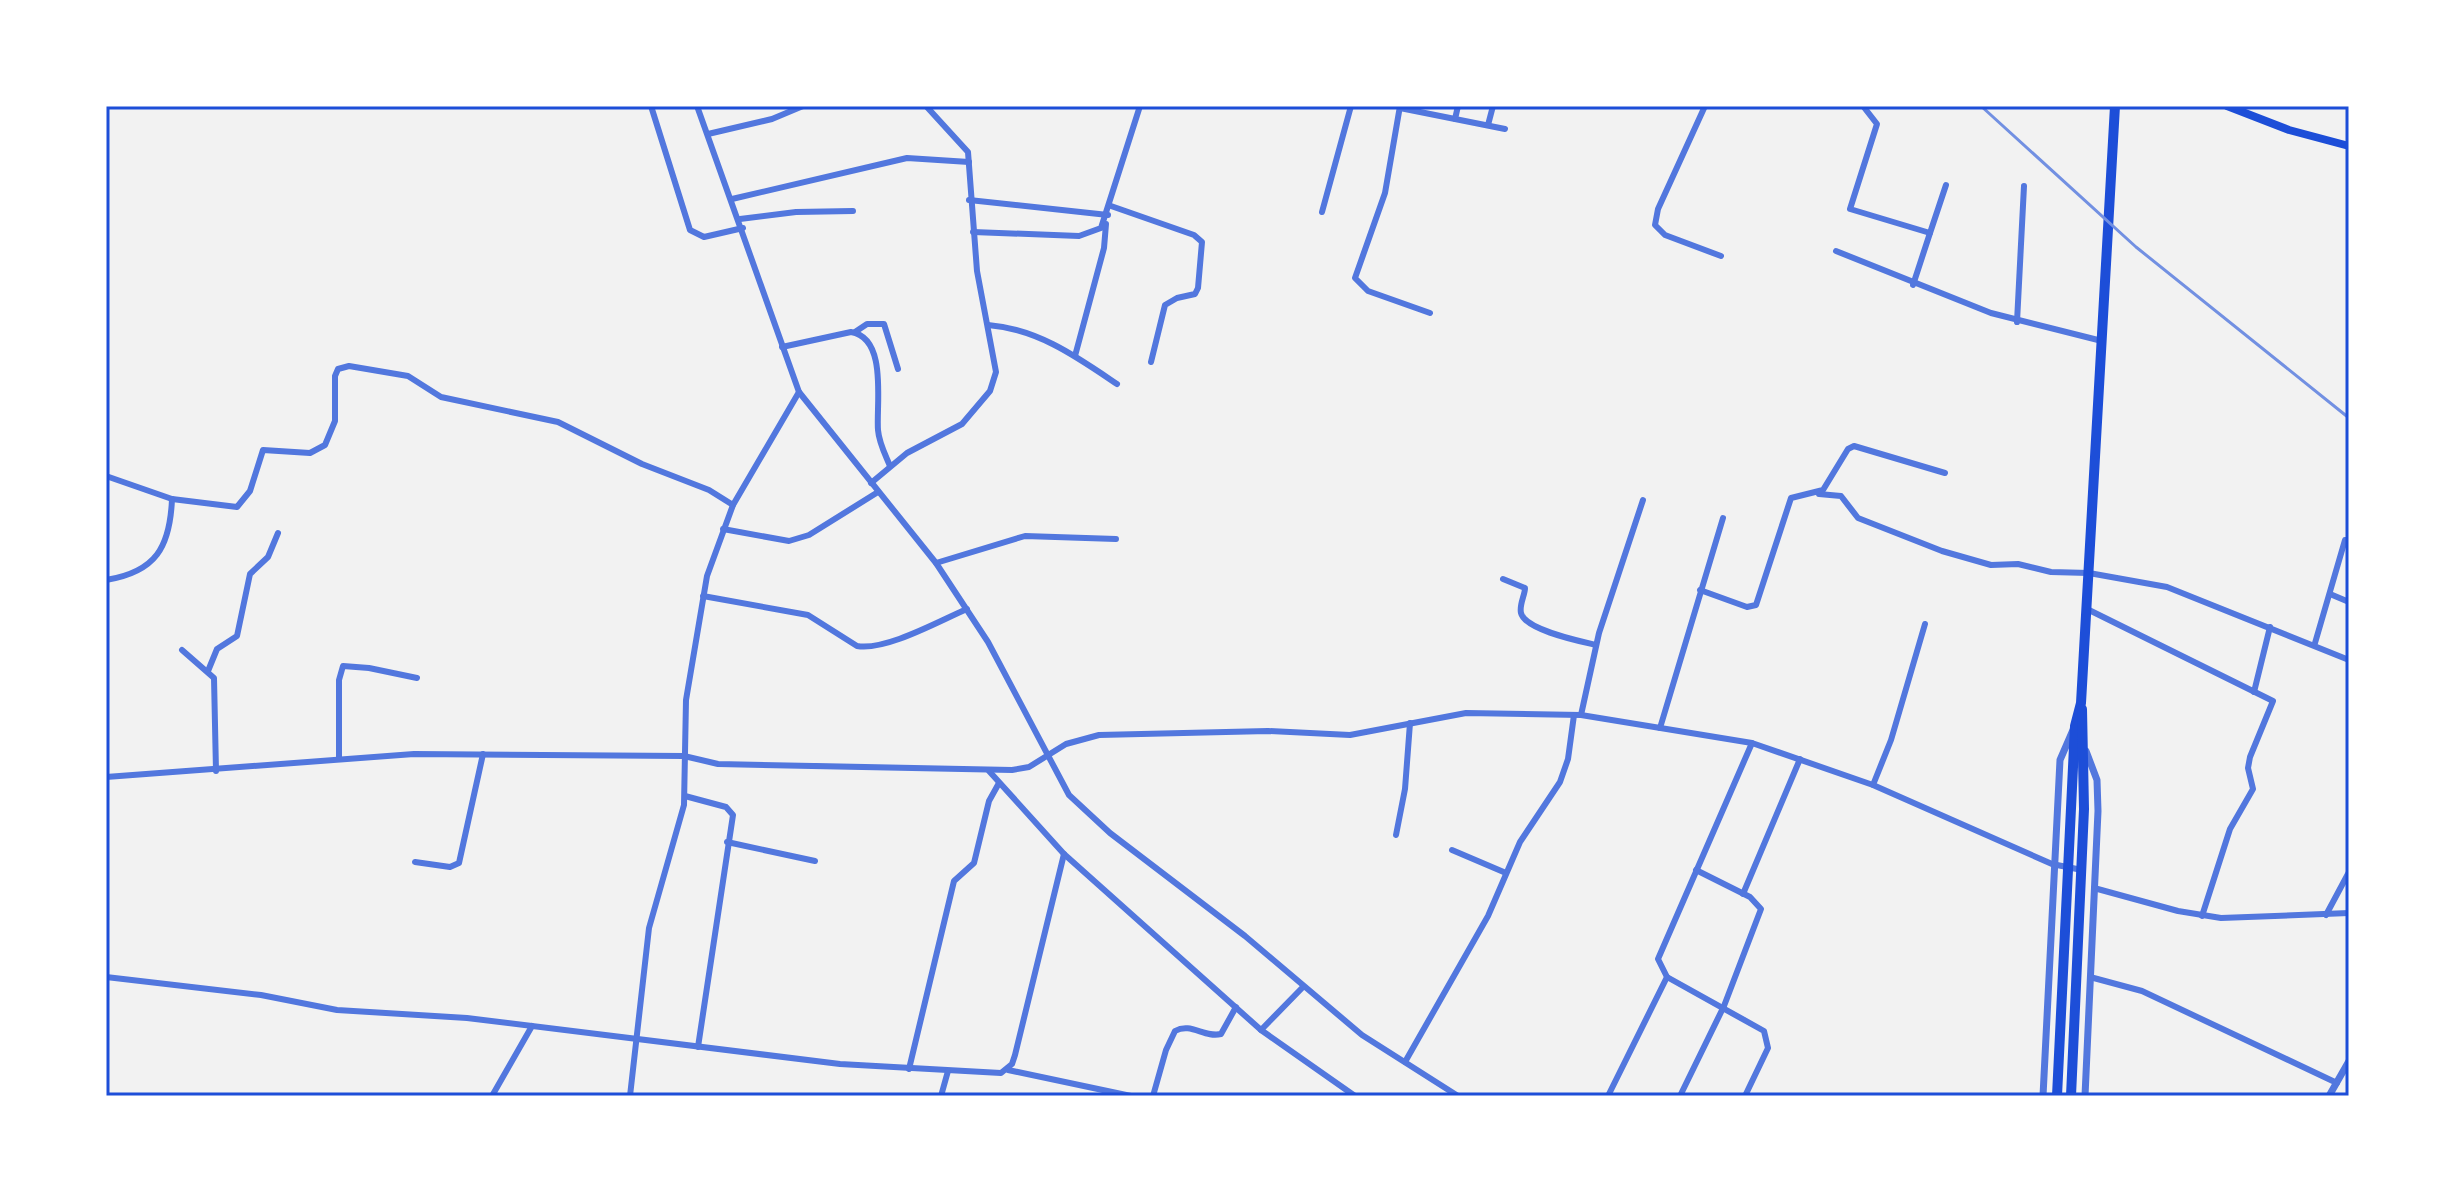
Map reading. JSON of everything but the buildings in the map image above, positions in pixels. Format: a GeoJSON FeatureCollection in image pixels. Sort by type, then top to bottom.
{"type":"FeatureCollection","features":[{"type":"Feature","properties":{"kind":"highway"},"geometry":{"type":"LineString","coordinates":[[2071,1096],[2086,751],[2081,703],[2115,106]]}},
{"type":"Feature","properties":{"kind":"highway"},"geometry":{"type":"LineString","coordinates":[[2057,1096],[2075,726],[2081,703]]}},
{"type":"Feature","properties":{"kind":"highway"},"geometry":{"type":"LineString","coordinates":[[2050,924],[2078,937]]}},
{"type":"Feature","properties":{"kind":"main road"},"geometry":{"type":"LineString","coordinates":[[2227,106],[2349,146]]}},
{"type":"Feature","properties":{"kind":"street"},"geometry":{"type":"LineString","coordinates":[[651,106],[690,230],[704,237],[743,228]]}},
{"type":"Feature","properties":{"kind":"street"},"geometry":{"type":"LineString","coordinates":[[697,106],[740,219],[799,392],[936,563],[996,655],[1047,756],[1080,807],[1149,865],[1245,936],[1302,988],[1362,1035],[1458,1096]]}},
{"type":"Feature","properties":{"kind":"street"},"geometry":{"type":"LineString","coordinates":[[708,134],[772,119],[803,106]]}},
{"type":"Feature","properties":{"kind":"street"},"geometry":{"type":"LineString","coordinates":[[871,483],[907,453],[951,432],[990,391],[996,361],[973,232],[969,162],[964,145],[933,118],[926,106]]}},
{"type":"Feature","properties":{"kind":"street"},"geometry":{"type":"LineString","coordinates":[[1075,356],[1104,248],[1107,218],[1140,106]]}},
{"type":"Feature","properties":{"kind":"street"},"geometry":{"type":"LineString","coordinates":[[1322,212],[1351,106]]}},
{"type":"Feature","properties":{"kind":"street"},"geometry":{"type":"LineString","coordinates":[[1455,119],[1458,106]]}},
{"type":"Feature","properties":{"kind":"street"},"geometry":{"type":"LineString","coordinates":[[1488,125],[1493,106]]}},
{"type":"Feature","properties":{"kind":"street"},"geometry":{"type":"LineString","coordinates":[[1705,106],[1658,209],[1655,225],[1665,235],[1721,256]]}},
{"type":"Feature","properties":{"kind":"street"},"geometry":{"type":"LineString","coordinates":[[1863,106],[1877,124],[1850,209],[1930,233]]}},
{"type":"Feature","properties":{"kind":"street"},"geometry":{"type":"LineString","coordinates":[[2252,116],[2258,106]]}},
{"type":"Feature","properties":{"kind":"street"},"geometry":{"type":"LineString","coordinates":[[1430,313],[1368,291],[1355,278],[1385,193],[1400,107],[1505,129]]}},
{"type":"Feature","properties":{"kind":"street"},"geometry":{"type":"LineString","coordinates":[[732,199],[907,158],[969,162]]}},
{"type":"Feature","properties":{"kind":"street"},"geometry":{"type":"LineString","coordinates":[[1913,285],[1946,185]]}},
{"type":"Feature","properties":{"kind":"street"},"geometry":{"type":"LineString","coordinates":[[2017,322],[2024,186]]}},
{"type":"Feature","properties":{"kind":"street"},"geometry":{"type":"LineString","coordinates":[[969,200],[1107,218]]}},
{"type":"Feature","properties":{"kind":"street"},"geometry":{"type":"LineString","coordinates":[[1111,206],[1194,235],[1202,242],[1198,288],[1195,294],[1177,298],[1165,305],[1151,362]]}},
{"type":"Feature","properties":{"kind":"street"},"geometry":{"type":"LineString","coordinates":[[740,219],[796,212],[853,211]]}},
{"type":"Feature","properties":{"kind":"street"},"geometry":{"type":"LineString","coordinates":[[973,232],[1079,236],[1095,231],[1107,218]]}},
{"type":"Feature","properties":{"kind":"street"},"geometry":{"type":"LineString","coordinates":[[1836,251],[1913,285],[2017,322],[2102,341]]}},
{"type":"Feature","properties":{"kind":"street"},"geometry":{"type":"LineString","coordinates":[[782,347],[855,332],[867,324],[884,324],[898,369]]}},
{"type":"Feature","properties":{"kind":"street"},"geometry":{"type":"LineString","coordinates":[[988,325],[1022,330],[1075,356],[1117,384]]}},
{"type":"Feature","properties":{"kind":"street"},"geometry":{"type":"LineString","coordinates":[[855,332],[869,346],[878,373],[878,431],[890,466]]}},
{"type":"Feature","properties":{"kind":"street"},"geometry":{"type":"LineString","coordinates":[[106,476],[172,499],[237,507],[250,491],[263,450],[310,453],[325,445],[335,421],[335,376],[338,369],[349,366],[408,376],[441,397],[558,422],[642,464],[709,490],[733,505]]}},
{"type":"Feature","properties":{"kind":"street"},"geometry":{"type":"LineString","coordinates":[[630,1096],[649,928],[676,839],[685,796],[686,700],[703,596],[733,505],[799,392]]}},
{"type":"Feature","properties":{"kind":"street"},"geometry":{"type":"LineString","coordinates":[[1819,494],[1848,449],[1854,446],[1945,473]]}},
{"type":"Feature","properties":{"kind":"street"},"geometry":{"type":"LineString","coordinates":[[723,529],[789,541],[809,535],[878,492]]}},
{"type":"Feature","properties":{"kind":"street"},"geometry":{"type":"LineString","coordinates":[[1700,590],[1747,607],[1756,605],[1791,498],[1795,495],[1819,494],[1841,496],[1858,518],[1942,551],[1991,565],[2018,564],[2051,572],[2089,573],[2167,587],[2315,643],[2349,660]]}},
{"type":"Feature","properties":{"kind":"street"},"geometry":{"type":"LineString","coordinates":[[106,580],[139,569],[162,551],[170,526],[172,499]]}},
{"type":"Feature","properties":{"kind":"street"},"geometry":{"type":"LineString","coordinates":[[1405,1062],[1488,916],[1520,842],[1565,771],[1596,645],[1643,500]]}},
{"type":"Feature","properties":{"kind":"street"},"geometry":{"type":"LineString","coordinates":[[1660,728],[1723,518]]}},
{"type":"Feature","properties":{"kind":"street"},"geometry":{"type":"LineString","coordinates":[[208,671],[217,649],[230,642],[240,629],[250,574],[268,557],[278,533]]}},
{"type":"Feature","properties":{"kind":"street"},"geometry":{"type":"LineString","coordinates":[[936,563],[1025,536],[1116,539]]}},
{"type":"Feature","properties":{"kind":"street"},"geometry":{"type":"LineString","coordinates":[[2315,643],[2345,540]]}},
{"type":"Feature","properties":{"kind":"street"},"geometry":{"type":"LineString","coordinates":[[1503,579],[1525,588],[1521,608],[1526,620],[1552,633],[1596,645]]}},
{"type":"Feature","properties":{"kind":"street"},"geometry":{"type":"LineString","coordinates":[[2330,594],[2349,602]]}},
{"type":"Feature","properties":{"kind":"street"},"geometry":{"type":"LineString","coordinates":[[703,596],[808,615],[865,648],[887,643],[967,609]]}},
{"type":"Feature","properties":{"kind":"street"},"geometry":{"type":"LineString","coordinates":[[2087,609],[2273,701],[2250,757],[2253,789],[2230,829],[2202,916]]}},
{"type":"Feature","properties":{"kind":"street"},"geometry":{"type":"LineString","coordinates":[[1873,785],[1891,740],[1925,624]]}},
{"type":"Feature","properties":{"kind":"street"},"geometry":{"type":"LineString","coordinates":[[2254,692],[2270,627]]}},
{"type":"Feature","properties":{"kind":"street"},"geometry":{"type":"LineString","coordinates":[[182,650],[208,671],[215,684],[216,771]]}},
{"type":"Feature","properties":{"kind":"street"},"geometry":{"type":"LineString","coordinates":[[339,758],[339,680],[343,666],[417,678]]}},
{"type":"Feature","properties":{"kind":"street"},"geometry":{"type":"LineString","coordinates":[[106,777],[139,772],[216,771],[339,758],[483,754],[684,756],[718,764],[989,771],[1029,767],[1066,744],[1099,735],[1268,731],[1350,735],[1483,712],[1578,715],[1752,743],[1873,785],[2052,864],[2082,870]]}},
{"type":"Feature","properties":{"kind":"street"},"geometry":{"type":"LineString","coordinates":[[1396,835],[1405,789],[1410,723]]}},
{"type":"Feature","properties":{"kind":"street"},"geometry":{"type":"LineString","coordinates":[[2043,1096],[2052,864],[2060,760],[2075,726]]}},
{"type":"Feature","properties":{"kind":"street"},"geometry":{"type":"LineString","coordinates":[[1745,1096],[1768,1048],[1764,1031],[1667,977],[1658,959],[1752,743]]}},
{"type":"Feature","properties":{"kind":"street"},"geometry":{"type":"LineString","coordinates":[[2085,1096],[2097,780],[2086,751]]}},
{"type":"Feature","properties":{"kind":"street"},"geometry":{"type":"LineString","coordinates":[[415,862],[450,867],[459,863],[483,754]]}},
{"type":"Feature","properties":{"kind":"street"},"geometry":{"type":"LineString","coordinates":[[1743,894],[1800,759]]}},
{"type":"Feature","properties":{"kind":"street"},"geometry":{"type":"LineString","coordinates":[[989,771],[1064,854],[1261,1030],[1355,1096]]}},
{"type":"Feature","properties":{"kind":"street"},"geometry":{"type":"LineString","coordinates":[[909,1069],[954,881],[974,863],[989,801],[999,783]]}},
{"type":"Feature","properties":{"kind":"street"},"geometry":{"type":"LineString","coordinates":[[685,796],[730,810],[733,815],[698,1047]]}},
{"type":"Feature","properties":{"kind":"street"},"geometry":{"type":"LineString","coordinates":[[727,842],[815,861]]}},
{"type":"Feature","properties":{"kind":"street"},"geometry":{"type":"LineString","coordinates":[[1452,850],[1506,873]]}},
{"type":"Feature","properties":{"kind":"street"},"geometry":{"type":"LineString","coordinates":[[1008,1070],[1015,1055],[1064,854]]}},
{"type":"Feature","properties":{"kind":"street"},"geometry":{"type":"LineString","coordinates":[[1680,1096],[1724,1006],[1760,920],[1759,904],[1696,870]]}},
{"type":"Feature","properties":{"kind":"street"},"geometry":{"type":"LineString","coordinates":[[2326,915],[2349,872]]}},
{"type":"Feature","properties":{"kind":"street"},"geometry":{"type":"LineString","coordinates":[[2094,888],[2202,916],[2253,920],[2349,913]]}},
{"type":"Feature","properties":{"kind":"street"},"geometry":{"type":"LineString","coordinates":[[106,977],[261,995],[337,1010],[467,1018],[909,1069],[1001,1073],[1008,1070],[1131,1096]]}},
{"type":"Feature","properties":{"kind":"street"},"geometry":{"type":"LineString","coordinates":[[1608,1096],[1667,977]]}},
{"type":"Feature","properties":{"kind":"street"},"geometry":{"type":"LineString","coordinates":[[2090,977],[2142,991],[2337,1083]]}},
{"type":"Feature","properties":{"kind":"street"},"geometry":{"type":"LineString","coordinates":[[1261,1030],[1302,988]]}},
{"type":"Feature","properties":{"kind":"street"},"geometry":{"type":"LineString","coordinates":[[1153,1096],[1166,1050],[1175,1031],[1188,1027],[1213,1036],[1221,1034],[1236,1007]]}},
{"type":"Feature","properties":{"kind":"street"},"geometry":{"type":"LineString","coordinates":[[492,1096],[532,1026]]}},
{"type":"Feature","properties":{"kind":"street"},"geometry":{"type":"LineString","coordinates":[[2329,1096],[2348,1067]]}},
{"type":"Feature","properties":{"kind":"street"},"geometry":{"type":"LineString","coordinates":[[941,1096],[948,1071]]}},
{"type":"Feature","properties":{"kind":"railway"},"geometry":{"type":"LineString","coordinates":[[1981,106],[2136,247],[2349,418]]}}]}
